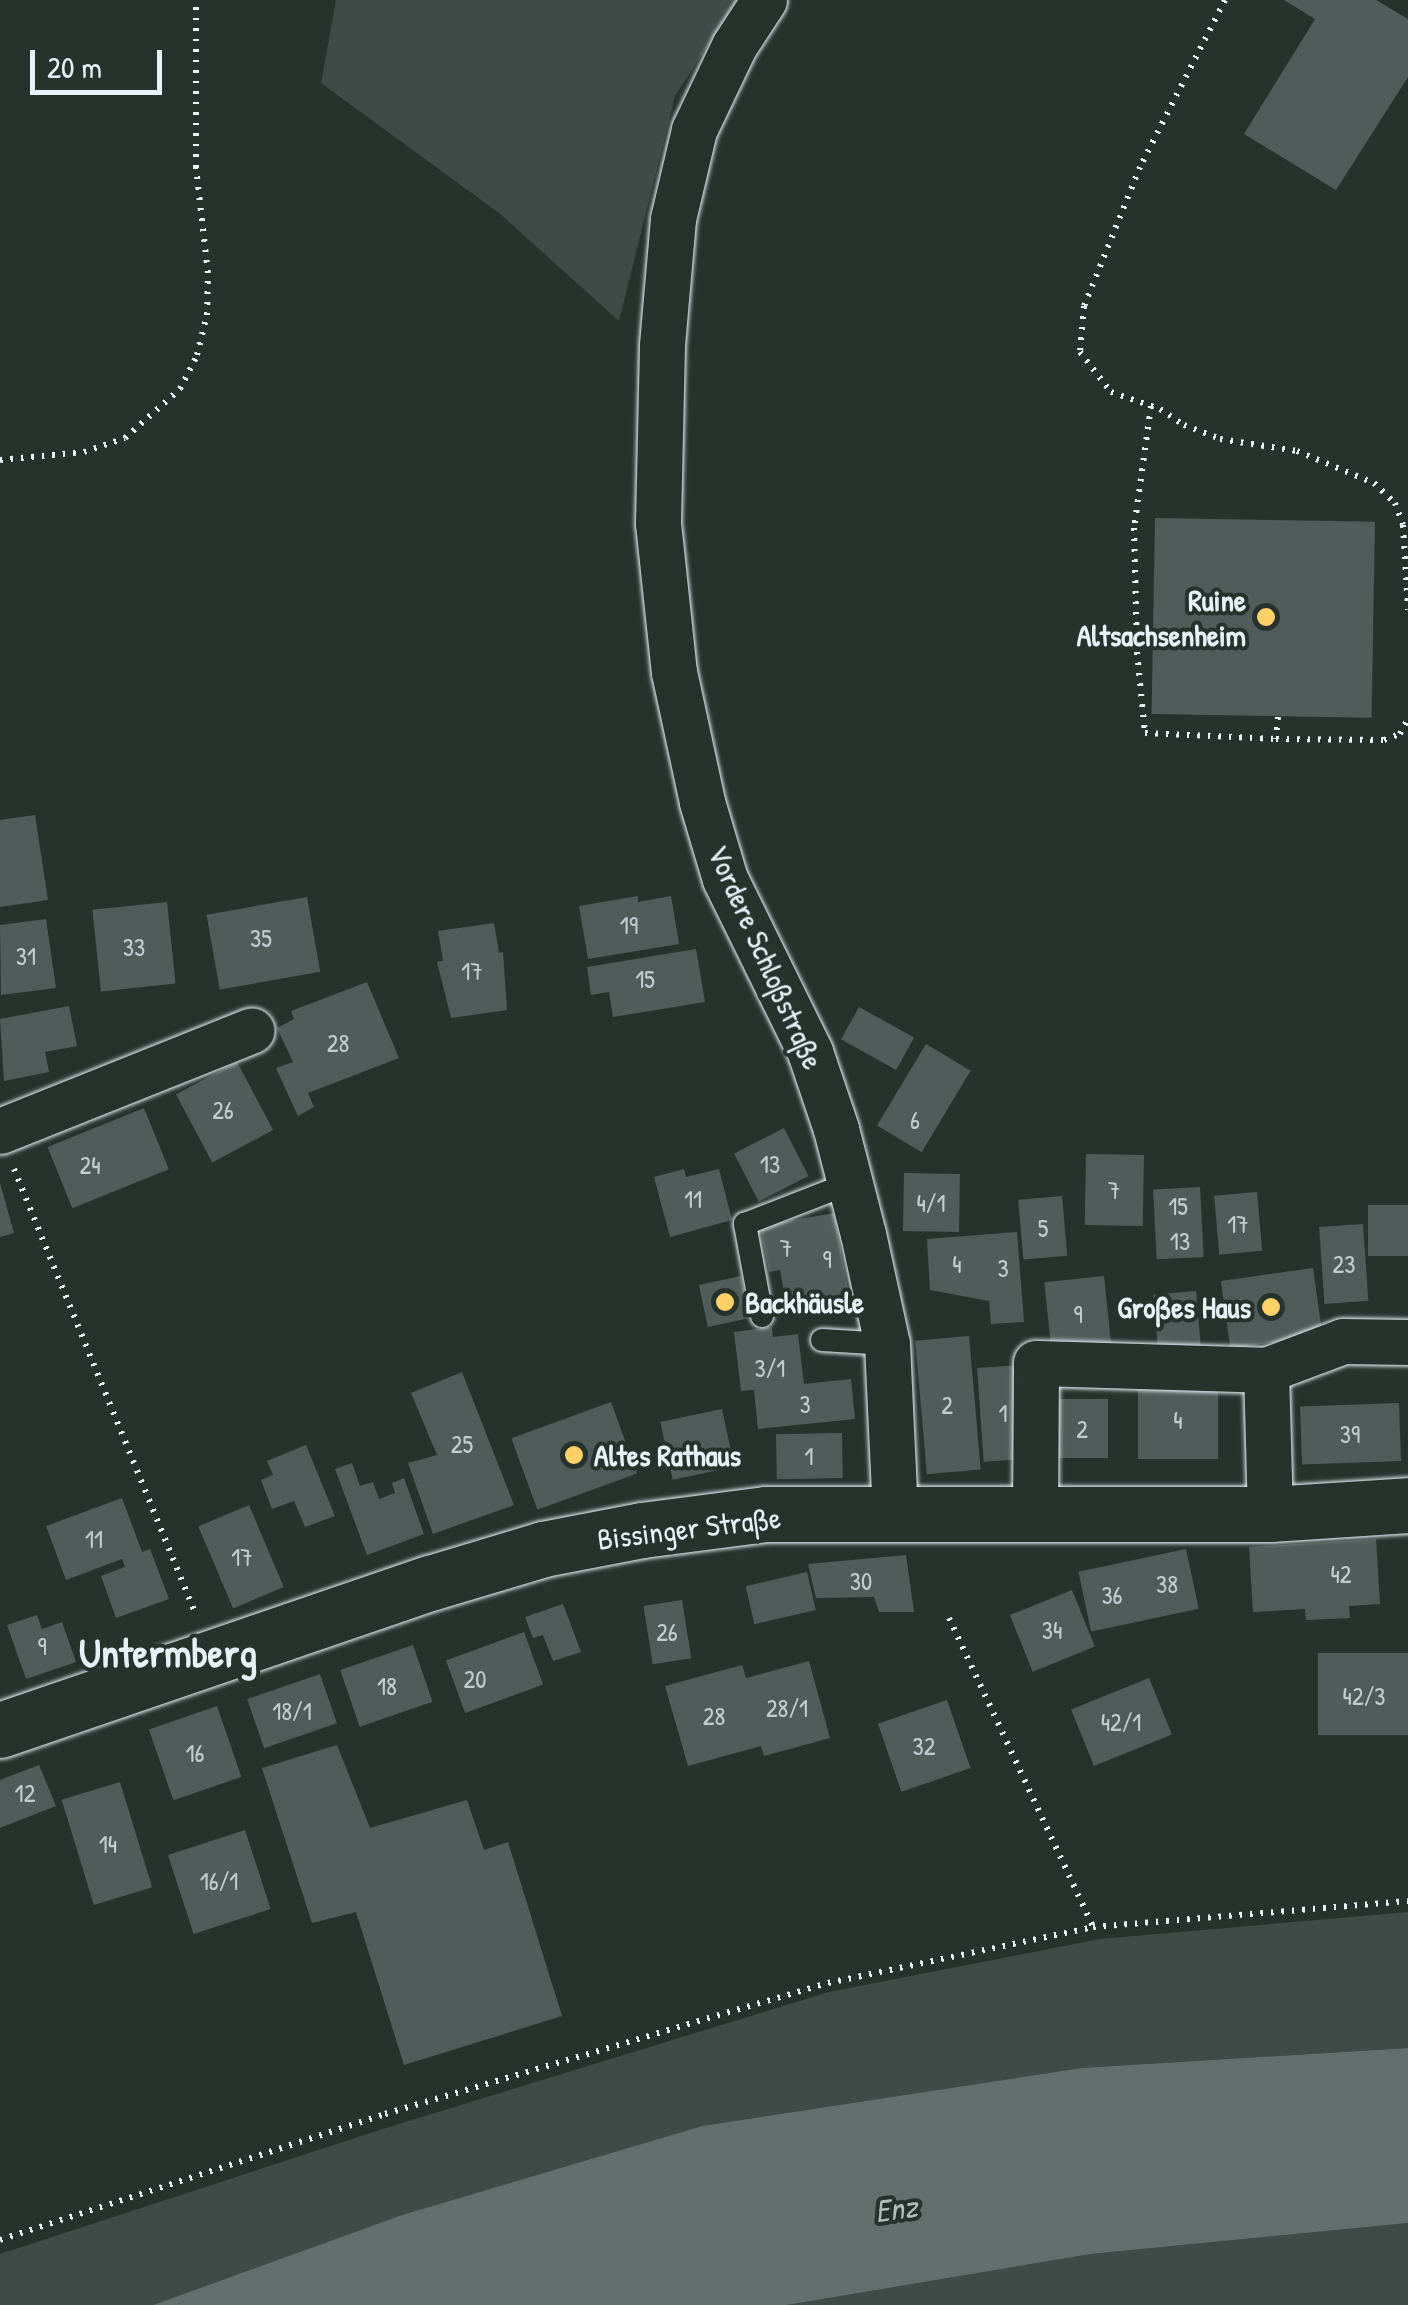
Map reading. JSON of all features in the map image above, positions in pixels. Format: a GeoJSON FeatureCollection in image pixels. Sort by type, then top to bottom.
{"type":"FeatureCollection","features":[{"type":"Feature","properties":{"kind":"main road","name":"Bissinger Straße"},"geometry":{"type":"LineString","coordinates":[[0,1730],[542,1549],[766,1514],[1270,1514],[1408,1504]]}},
{"type":"Feature","properties":{"kind":"street","name":"Vordere Schloßstraße"},"geometry":{"type":"LineString","coordinates":[[764,0],[734,46],[694,130],[674,219],[662,346],[658,524],[674,672],[702,802],[725,879],[810,1052],[850,1183],[887,1344],[895,1512]]}},
{"type":"Feature","properties":{"kind":"street"},"geometry":{"type":"LineString","coordinates":[[4,1142],[252,1030]]}},
{"type":"Feature","properties":{"kind":"street"},"geometry":{"type":"LineString","coordinates":[[1035,1513],[1036,1363],[1266,1370],[1344,1341],[1408,1342]]}},
{"type":"Feature","properties":{"kind":"street"},"geometry":{"type":"LineString","coordinates":[[1266,1370],[1270,1514]]}},
{"type":"Feature","properties":{"kind":"lane"},"geometry":{"type":"LineString","coordinates":[[762,1316],[745,1224],[850,1183]]}},
{"type":"Feature","properties":{"kind":"lane"},"geometry":{"type":"LineString","coordinates":[[822,1340],[887,1344]]}},
{"type":"Feature","properties":{"kind":"path"},"geometry":{"type":"LineString","coordinates":[[0,460],[84,452],[125,438],[180,389],[196,355],[207,315],[208,272],[196,167],[196,0]]}},
{"type":"Feature","properties":{"kind":"path"},"geometry":{"type":"LineString","coordinates":[[1225,0],[1140,167],[1084,306],[1080,352],[1110,392],[1151,406],[1220,439],[1297,452],[1374,482],[1395,503],[1404,525],[1408,610]]}},
{"type":"Feature","properties":{"kind":"path"},"geometry":{"type":"LineString","coordinates":[[1151,406],[1134,528],[1137,652],[1145,734],[1384,740],[1400,734],[1408,718]]}},
{"type":"Feature","properties":{"kind":"path"},"geometry":{"type":"LineString","coordinates":[[1276,740],[1278,717]]}},
{"type":"Feature","properties":{"kind":"path"},"geometry":{"type":"LineString","coordinates":[[4,1142],[212,1657]]}},
{"type":"Feature","properties":{"kind":"path"},"geometry":{"type":"LineString","coordinates":[[950,1618],[1094,1927]]}},
{"type":"Feature","properties":{"kind":"path"},"geometry":{"type":"LineString","coordinates":[[0,2240],[385,2114],[828,1983],[1094,1927],[1408,1901]]}},
{"type":"Feature","properties":{"kind":"shaded area"},"geometry":{"type":"Polygon","coordinates":[[[336,0],[737,0],[675,96],[619,321],[499,213],[321,83],[336,0]]]}},
{"type":"Feature","properties":{"kind":"shaded area"},"geometry":{"type":"Polygon","coordinates":[[[1408,1912],[1408,2048],[1081,2068],[702,2126],[402,2215],[153,2305],[0,2305],[0,2254],[389,2127],[829,1992],[1100,1939],[1408,1912]]]}},
{"type":"Feature","properties":{"kind":"shaded area"},"geometry":{"type":"Polygon","coordinates":[[[1408,2223],[1408,2305],[787,2305],[1091,2254],[1408,2223]]]}},
{"type":"Feature","properties":{"kind":"water","name":"Enz"},"geometry":{"type":"Polygon","coordinates":[[[1408,2048],[1408,2223],[1091,2254],[787,2305],[153,2305],[402,2215],[702,2126],[1081,2068],[1408,2048]]]}},
{"type":"Feature","properties":{"kind":"building"},"geometry":{"type":"Polygon","coordinates":[[[1284,0],[1376,0],[1408,19],[1408,77],[1336,190],[1244,134],[1315,19],[1284,0]]]}},
{"type":"Feature","properties":{"kind":"building","name":"Ruine Altsachsenheim"},"geometry":{"type":"Polygon","coordinates":[[[1155,518],[1375,522],[1372,718],[1152,714],[1155,518]]]}},
{"type":"Feature","properties":{"kind":"building"},"geometry":{"type":"Polygon","coordinates":[[[35,815],[48,900],[0,907],[0,820],[35,815]]]}},
{"type":"Feature","properties":{"kind":"building"},"geometry":{"type":"Polygon","coordinates":[[[638,896],[638,902],[671,896],[679,944],[588,959],[579,906],[638,896]]]}},
{"type":"Feature","properties":{"kind":"building"},"geometry":{"type":"Polygon","coordinates":[[[307,897],[320,972],[220,990],[207,915],[307,897]]]}},
{"type":"Feature","properties":{"kind":"building"},"geometry":{"type":"Polygon","coordinates":[[[167,902],[176,984],[101,991],[92,910],[167,902]]]}},
{"type":"Feature","properties":{"kind":"building"},"geometry":{"type":"Polygon","coordinates":[[[46,919],[56,988],[1,995],[0,925],[46,919]]]}},
{"type":"Feature","properties":{"kind":"building"},"geometry":{"type":"Polygon","coordinates":[[[494,923],[499,953],[503,952],[507,1010],[451,1018],[437,962],[443,961],[438,931],[494,923]]]}},
{"type":"Feature","properties":{"kind":"building"},"geometry":{"type":"Polygon","coordinates":[[[696,949],[705,1002],[613,1017],[609,992],[591,995],[587,967],[696,949]]]}},
{"type":"Feature","properties":{"kind":"building"},"geometry":{"type":"Polygon","coordinates":[[[367,982],[399,1058],[308,1093],[314,1107],[298,1116],[276,1068],[293,1062],[277,1028],[294,1019],[291,1011],[367,982]]]}},
{"type":"Feature","properties":{"kind":"building"},"geometry":{"type":"Polygon","coordinates":[[[69,1006],[77,1046],[45,1052],[49,1072],[4,1081],[0,1019],[69,1006]]]}},
{"type":"Feature","properties":{"kind":"building"},"geometry":{"type":"Polygon","coordinates":[[[859,1007],[914,1038],[896,1070],[841,1039],[859,1007]]]}},
{"type":"Feature","properties":{"kind":"building"},"geometry":{"type":"Polygon","coordinates":[[[926,1044],[971,1071],[922,1152],[877,1125],[926,1044]]]}},
{"type":"Feature","properties":{"kind":"building"},"geometry":{"type":"Polygon","coordinates":[[[237,1062],[273,1130],[212,1162],[176,1094],[237,1062]]]}},
{"type":"Feature","properties":{"kind":"building"},"geometry":{"type":"Polygon","coordinates":[[[144,1108],[169,1169],[72,1208],[48,1147],[144,1108]]]}},
{"type":"Feature","properties":{"kind":"building"},"geometry":{"type":"Polygon","coordinates":[[[784,1128],[809,1176],[759,1202],[734,1153],[784,1128]]]}},
{"type":"Feature","properties":{"kind":"building"},"geometry":{"type":"Polygon","coordinates":[[[1086,1154],[1144,1155],[1143,1226],[1085,1225],[1086,1154]]]}},
{"type":"Feature","properties":{"kind":"building"},"geometry":{"type":"Polygon","coordinates":[[[684,1169],[686,1177],[719,1169],[732,1220],[670,1237],[654,1177],[684,1169]]]}},
{"type":"Feature","properties":{"kind":"building"},"geometry":{"type":"Polygon","coordinates":[[[904,1173],[960,1174],[959,1232],[903,1231],[904,1173]]]}},
{"type":"Feature","properties":{"kind":"building"},"geometry":{"type":"Polygon","coordinates":[[[0,1183],[14,1233],[0,1237],[0,1183]]]}},
{"type":"Feature","properties":{"kind":"building"},"geometry":{"type":"Polygon","coordinates":[[[1200,1187],[1204,1257],[1157,1259],[1153,1189],[1200,1187]]]}},
{"type":"Feature","properties":{"kind":"building"},"geometry":{"type":"Polygon","coordinates":[[[1257,1192],[1262,1251],[1219,1255],[1214,1196],[1257,1192]]]}},
{"type":"Feature","properties":{"kind":"building"},"geometry":{"type":"Polygon","coordinates":[[[1062,1196],[1067,1256],[1023,1260],[1018,1200],[1062,1196]]]}},
{"type":"Feature","properties":{"kind":"building"},"geometry":{"type":"Polygon","coordinates":[[[1368,1205],[1408,1205],[1408,1256],[1368,1256],[1368,1205]]]}},
{"type":"Feature","properties":{"kind":"building"},"geometry":{"type":"Polygon","coordinates":[[[834,1213],[850,1300],[788,1312],[780,1270],[769,1272],[760,1226],[834,1213]]]}},
{"type":"Feature","properties":{"kind":"building"},"geometry":{"type":"Polygon","coordinates":[[[1363,1224],[1368,1301],[1324,1304],[1319,1227],[1363,1224]]]}},
{"type":"Feature","properties":{"kind":"building"},"geometry":{"type":"Polygon","coordinates":[[[1017,1232],[1024,1322],[991,1324],[989,1301],[930,1290],[927,1239],[1017,1232]]]}},
{"type":"Feature","properties":{"kind":"building","name":"Großes Haus"},"geometry":{"type":"Polygon","coordinates":[[[1313,1268],[1322,1335],[1230,1348],[1221,1281],[1313,1268]]]}},
{"type":"Feature","properties":{"kind":"building","name":"Backhäusle"},"geometry":{"type":"Polygon","coordinates":[[[741,1276],[750,1318],[708,1327],[699,1285],[741,1276]]]}},
{"type":"Feature","properties":{"kind":"building"},"geometry":{"type":"Polygon","coordinates":[[[1104,1276],[1111,1347],[1052,1353],[1044,1282],[1104,1276]]]}},
{"type":"Feature","properties":{"kind":"building"},"geometry":{"type":"Polygon","coordinates":[[[1196,1291],[1201,1349],[1158,1353],[1153,1295],[1196,1291]]]}},
{"type":"Feature","properties":{"kind":"building"},"geometry":{"type":"Polygon","coordinates":[[[772,1327],[773,1337],[798,1334],[804,1384],[851,1379],[855,1419],[758,1429],[754,1390],[741,1391],[734,1332],[772,1327]]]}},
{"type":"Feature","properties":{"kind":"building"},"geometry":{"type":"Polygon","coordinates":[[[969,1336],[981,1469],[927,1474],[915,1341],[969,1336]]]}},
{"type":"Feature","properties":{"kind":"building"},"geometry":{"type":"Polygon","coordinates":[[[1021,1365],[1028,1459],[984,1462],[977,1368],[1021,1365]]]}},
{"type":"Feature","properties":{"kind":"building"},"geometry":{"type":"Polygon","coordinates":[[[462,1372],[514,1505],[433,1534],[408,1463],[437,1455],[411,1393],[462,1372]]]}},
{"type":"Feature","properties":{"kind":"building"},"geometry":{"type":"Polygon","coordinates":[[[1138,1380],[1218,1380],[1218,1459],[1138,1459],[1138,1380]]]}},
{"type":"Feature","properties":{"kind":"building"},"geometry":{"type":"Polygon","coordinates":[[[1056,1399],[1108,1399],[1108,1458],[1056,1458],[1056,1399]]]}},
{"type":"Feature","properties":{"kind":"building","name":"Altes Rathaus"},"geometry":{"type":"Polygon","coordinates":[[[611,1402],[637,1473],[537,1510],[511,1438],[611,1402]]]}},
{"type":"Feature","properties":{"kind":"building"},"geometry":{"type":"Polygon","coordinates":[[[1399,1403],[1401,1461],[1302,1464],[1300,1406],[1399,1403]]]}},
{"type":"Feature","properties":{"kind":"building"},"geometry":{"type":"Polygon","coordinates":[[[722,1409],[734,1467],[673,1480],[660,1422],[722,1409]]]}},
{"type":"Feature","properties":{"kind":"building"},"geometry":{"type":"Polygon","coordinates":[[[842,1433],[843,1478],[777,1479],[776,1434],[842,1433]]]}},
{"type":"Feature","properties":{"kind":"building"},"geometry":{"type":"Polygon","coordinates":[[[306,1445],[335,1516],[305,1527],[294,1501],[272,1509],[261,1480],[273,1475],[267,1461],[306,1445]]]}},
{"type":"Feature","properties":{"kind":"building"},"geometry":{"type":"Polygon","coordinates":[[[352,1463],[360,1486],[373,1482],[379,1499],[395,1493],[392,1483],[404,1478],[424,1534],[367,1555],[335,1469],[352,1463]]]}},
{"type":"Feature","properties":{"kind":"building"},"geometry":{"type":"Polygon","coordinates":[[[122,1498],[142,1552],[150,1549],[169,1599],[116,1618],[101,1576],[125,1567],[122,1559],[66,1580],[46,1526],[122,1498]]]}},
{"type":"Feature","properties":{"kind":"building"},"geometry":{"type":"Polygon","coordinates":[[[249,1505],[284,1587],[233,1608],[198,1526],[249,1505]]]}},
{"type":"Feature","properties":{"kind":"building"},"geometry":{"type":"Polygon","coordinates":[[[1376,1539],[1380,1604],[1349,1606],[1350,1618],[1306,1620],[1305,1609],[1253,1612],[1249,1547],[1376,1539]]]}},
{"type":"Feature","properties":{"kind":"building"},"geometry":{"type":"Polygon","coordinates":[[[1186,1549],[1199,1609],[1091,1632],[1078,1572],[1186,1549]]]}},
{"type":"Feature","properties":{"kind":"building"},"geometry":{"type":"Polygon","coordinates":[[[906,1555],[914,1612],[879,1612],[874,1597],[816,1598],[808,1564],[906,1555]]]}},
{"type":"Feature","properties":{"kind":"building"},"geometry":{"type":"Polygon","coordinates":[[[807,1572],[816,1610],[754,1624],[746,1586],[807,1572]]]}},
{"type":"Feature","properties":{"kind":"building"},"geometry":{"type":"Polygon","coordinates":[[[1072,1590],[1095,1647],[1033,1672],[1010,1615],[1072,1590]]]}},
{"type":"Feature","properties":{"kind":"building"},"geometry":{"type":"Polygon","coordinates":[[[682,1600],[691,1658],[653,1664],[643,1606],[682,1600]]]}},
{"type":"Feature","properties":{"kind":"building"},"geometry":{"type":"Polygon","coordinates":[[[563,1604],[581,1652],[553,1661],[543,1635],[533,1638],[525,1617],[563,1604]]]}},
{"type":"Feature","properties":{"kind":"building"},"geometry":{"type":"Polygon","coordinates":[[[37,1615],[42,1629],[62,1622],[76,1662],[26,1679],[7,1625],[37,1615]]]}},
{"type":"Feature","properties":{"kind":"building"},"geometry":{"type":"Polygon","coordinates":[[[524,1632],[543,1685],[465,1713],[446,1660],[524,1632]]]}},
{"type":"Feature","properties":{"kind":"building"},"geometry":{"type":"Polygon","coordinates":[[[413,1645],[433,1702],[360,1727],[340,1670],[413,1645]]]}},
{"type":"Feature","properties":{"kind":"building"},"geometry":{"type":"Polygon","coordinates":[[[1318,1653],[1408,1653],[1408,1735],[1318,1735],[1318,1653]]]}},
{"type":"Feature","properties":{"kind":"building"},"geometry":{"type":"Polygon","coordinates":[[[809,1661],[830,1738],[764,1756],[761,1746],[688,1766],[665,1686],[742,1665],[746,1678],[809,1661]]]}},
{"type":"Feature","properties":{"kind":"building"},"geometry":{"type":"Polygon","coordinates":[[[320,1674],[337,1723],[264,1748],[247,1699],[320,1674]]]}},
{"type":"Feature","properties":{"kind":"building"},"geometry":{"type":"Polygon","coordinates":[[[1149,1678],[1172,1735],[1094,1766],[1071,1709],[1149,1678]]]}},
{"type":"Feature","properties":{"kind":"building"},"geometry":{"type":"Polygon","coordinates":[[[947,1700],[970,1768],[901,1792],[878,1724],[947,1700]]]}},
{"type":"Feature","properties":{"kind":"building"},"geometry":{"type":"Polygon","coordinates":[[[217,1706],[241,1777],[173,1800],[149,1729],[217,1706]]]}},
{"type":"Feature","properties":{"kind":"building"},"geometry":{"type":"Polygon","coordinates":[[[337,1745],[370,1828],[467,1800],[484,1850],[508,1842],[562,2016],[404,2065],[356,1912],[312,1923],[262,1768],[337,1745]]]}},
{"type":"Feature","properties":{"kind":"building"},"geometry":{"type":"Polygon","coordinates":[[[39,1765],[56,1806],[0,1828],[0,1780],[39,1765]]]}},
{"type":"Feature","properties":{"kind":"building"},"geometry":{"type":"Polygon","coordinates":[[[120,1782],[152,1887],[94,1905],[62,1800],[120,1782]]]}},
{"type":"Feature","properties":{"kind":"building"},"geometry":{"type":"Polygon","coordinates":[[[245,1830],[271,1909],[194,1934],[168,1855],[245,1830]]]}},
{"type":"Feature","properties":{"kind":"place","name":"Ruine Altsachsenheim"},"geometry":{"type":"Point","coordinates":[1266,617]}},
{"type":"Feature","properties":{"kind":"place","name":"Backhäusle"},"geometry":{"type":"Point","coordinates":[725,1302]}},
{"type":"Feature","properties":{"kind":"place","name":"Großes Haus"},"geometry":{"type":"Point","coordinates":[1271,1307]}},
{"type":"Feature","properties":{"kind":"place","name":"Altes Rathaus"},"geometry":{"type":"Point","coordinates":[574,1455]}},
{"type":"Feature","properties":{"kind":"district","name":"Untermberg"},"geometry":{"type":"Point","coordinates":[168,1652]}}]}
